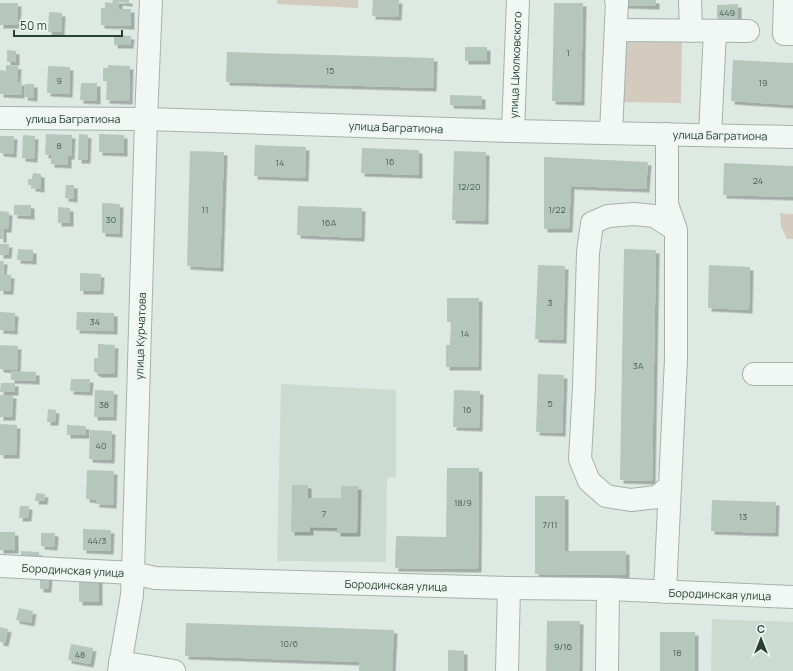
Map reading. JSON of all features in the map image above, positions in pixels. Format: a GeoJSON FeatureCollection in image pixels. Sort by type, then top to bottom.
{"type":"FeatureCollection","features":[{"type":"Feature","properties":{"kind":"street","name":"улица Курчатова"},"geometry":{"type":"LineString","coordinates":[[120,667],[132,595],[151,0]]}},
{"type":"Feature","properties":{"kind":"street","name":"улица Циолковского"},"geometry":{"type":"LineString","coordinates":[[513,131],[518,0]]}},
{"type":"Feature","properties":{"kind":"street"},"geometry":{"type":"LineString","coordinates":[[611,133],[616,0]]}},
{"type":"Feature","properties":{"kind":"street"},"geometry":{"type":"LineString","coordinates":[[690,0],[691,31]]}},
{"type":"Feature","properties":{"kind":"street"},"geometry":{"type":"LineString","coordinates":[[786,0],[784,34],[793,34]]}},
{"type":"Feature","properties":{"kind":"street"},"geometry":{"type":"LineString","coordinates":[[616,30],[748,32]]}},
{"type":"Feature","properties":{"kind":"street"},"geometry":{"type":"LineString","coordinates":[[710,135],[715,31]]}},
{"type":"Feature","properties":{"kind":"street","name":"улица Багратиона"},"geometry":{"type":"LineString","coordinates":[[0,118],[146,119],[513,131],[793,136]]}},
{"type":"Feature","properties":{"kind":"street"},"geometry":{"type":"LineString","coordinates":[[665,592],[676,359],[676,230],[666,204],[666,134]]}},
{"type":"Feature","properties":{"kind":"street"},"geometry":{"type":"LineString","coordinates":[[670,486],[657,497],[631,500],[606,496],[589,481],[580,459],[588,252],[592,223],[608,216],[634,214],[654,216],[676,230]]}},
{"type":"Feature","properties":{"kind":"street"},"geometry":{"type":"LineString","coordinates":[[754,374],[793,374]]}},
{"type":"Feature","properties":{"kind":"street","name":"Бородинская улица"},"geometry":{"type":"LineString","coordinates":[[0,566],[133,573],[156,578],[608,590],[793,597]]}},
{"type":"Feature","properties":{"kind":"street"},"geometry":{"type":"LineString","coordinates":[[507,671],[509,588]]}},
{"type":"Feature","properties":{"kind":"street"},"geometry":{"type":"LineString","coordinates":[[607,671],[608,590]]}},
{"type":"Feature","properties":{"kind":"street"},"geometry":{"type":"LineString","coordinates":[[120,667],[174,671]]}},
{"type":"Feature","properties":{"kind":"shaded area"},"geometry":{"type":"Polygon","coordinates":[[[277,0],[358,0],[358,8],[277,4],[277,0]]]}},
{"type":"Feature","properties":{"kind":"shaded area"},"geometry":{"type":"Polygon","coordinates":[[[625,39],[682,41],[681,103],[623,102],[625,39]]]}},
{"type":"Feature","properties":{"kind":"shaded area"},"geometry":{"type":"Polygon","coordinates":[[[780,213],[793,214],[793,239],[787,239],[781,226],[780,213]]]}},
{"type":"Feature","properties":{"kind":"shaded area"},"geometry":{"type":"Polygon","coordinates":[[[281,384],[396,390],[396,477],[387,478],[386,562],[277,561],[281,384]]]}},
{"type":"Feature","properties":{"kind":"shaded area"},"geometry":{"type":"Polygon","coordinates":[[[712,619],[793,622],[793,671],[711,671],[712,619]]]}},
{"type":"Feature","properties":{"kind":"building"},"geometry":{"type":"Polygon","coordinates":[[[113,0],[129,0],[129,3],[119,2],[119,9],[131,9],[131,26],[101,25],[101,8],[105,8],[105,2],[112,3],[113,0]]]}},
{"type":"Feature","properties":{"kind":"building"},"geometry":{"type":"Polygon","coordinates":[[[373,0],[399,0],[398,17],[372,16],[373,0]]]}},
{"type":"Feature","properties":{"kind":"building"},"geometry":{"type":"Polygon","coordinates":[[[621,0],[656,0],[656,6],[621,5],[621,0]]]}},
{"type":"Feature","properties":{"kind":"building"},"geometry":{"type":"Polygon","coordinates":[[[0,3],[18,3],[17,25],[0,25],[0,3]]]}},
{"type":"Feature","properties":{"kind":"building"},"geometry":{"type":"Polygon","coordinates":[[[554,3],[583,3],[581,102],[552,101],[554,3]]]}},
{"type":"Feature","properties":{"kind":"building"},"geometry":{"type":"Polygon","coordinates":[[[738,4],[738,20],[717,20],[717,5],[738,4]]]}},
{"type":"Feature","properties":{"kind":"building"},"geometry":{"type":"Polygon","coordinates":[[[49,12],[62,13],[61,32],[48,32],[49,12]]]}},
{"type":"Feature","properties":{"kind":"building"},"geometry":{"type":"Polygon","coordinates":[[[114,35],[131,36],[130,45],[114,45],[114,35]]]}},
{"type":"Feature","properties":{"kind":"building"},"geometry":{"type":"Polygon","coordinates":[[[465,47],[487,47],[487,61],[465,61],[465,47]]]}},
{"type":"Feature","properties":{"kind":"building"},"geometry":{"type":"Polygon","coordinates":[[[7,50],[16,51],[16,62],[7,62],[7,50]]]}},
{"type":"Feature","properties":{"kind":"building"},"geometry":{"type":"Polygon","coordinates":[[[227,52],[434,58],[433,88],[226,82],[227,52]]]}},
{"type":"Feature","properties":{"kind":"building"},"geometry":{"type":"Polygon","coordinates":[[[733,60],[793,63],[793,105],[731,101],[733,60]]]}},
{"type":"Feature","properties":{"kind":"building"},"geometry":{"type":"Polygon","coordinates":[[[6,65],[18,66],[17,82],[22,82],[21,95],[0,94],[0,70],[6,71],[6,65]]]}},
{"type":"Feature","properties":{"kind":"building"},"geometry":{"type":"Polygon","coordinates":[[[108,65],[130,66],[129,101],[106,100],[107,81],[103,81],[103,68],[108,68],[108,65]]]}},
{"type":"Feature","properties":{"kind":"building"},"geometry":{"type":"Polygon","coordinates":[[[48,66],[70,67],[69,94],[47,93],[48,66]]]}},
{"type":"Feature","properties":{"kind":"building"},"geometry":{"type":"Polygon","coordinates":[[[81,83],[97,83],[97,101],[80,100],[81,83]]]}},
{"type":"Feature","properties":{"kind":"building"},"geometry":{"type":"Polygon","coordinates":[[[25,84],[34,84],[34,98],[24,97],[25,84]]]}},
{"type":"Feature","properties":{"kind":"building"},"geometry":{"type":"Polygon","coordinates":[[[450,95],[482,96],[482,106],[450,105],[450,95]]]}},
{"type":"Feature","properties":{"kind":"building"},"geometry":{"type":"Polygon","coordinates":[[[46,134],[72,135],[71,156],[68,156],[68,165],[51,164],[51,155],[45,155],[46,134]]]}},
{"type":"Feature","properties":{"kind":"building"},"geometry":{"type":"Polygon","coordinates":[[[79,134],[88,135],[87,160],[78,160],[79,134]]]}},
{"type":"Feature","properties":{"kind":"building"},"geometry":{"type":"Polygon","coordinates":[[[99,134],[124,135],[124,153],[99,152],[99,134]]]}},
{"type":"Feature","properties":{"kind":"building"},"geometry":{"type":"Polygon","coordinates":[[[23,135],[35,136],[34,159],[22,158],[23,135]]]}},
{"type":"Feature","properties":{"kind":"building"},"geometry":{"type":"Polygon","coordinates":[[[0,136],[14,136],[13,154],[0,153],[0,136]]]}},
{"type":"Feature","properties":{"kind":"building"},"geometry":{"type":"Polygon","coordinates":[[[255,145],[306,147],[305,178],[254,176],[255,145]]]}},
{"type":"Feature","properties":{"kind":"building"},"geometry":{"type":"Polygon","coordinates":[[[362,148],[419,150],[419,175],[361,173],[362,148]]]}},
{"type":"Feature","properties":{"kind":"building"},"geometry":{"type":"Polygon","coordinates":[[[190,151],[224,152],[220,268],[187,266],[190,151]]]}},
{"type":"Feature","properties":{"kind":"building"},"geometry":{"type":"Polygon","coordinates":[[[454,151],[486,152],[485,221],[452,220],[454,151]]]}},
{"type":"Feature","properties":{"kind":"building"},"geometry":{"type":"Polygon","coordinates":[[[544,157],[648,162],[646,189],[571,186],[569,229],[544,229],[544,157]]]}},
{"type":"Feature","properties":{"kind":"building"},"geometry":{"type":"Polygon","coordinates":[[[724,163],[793,166],[793,197],[723,195],[724,163]]]}},
{"type":"Feature","properties":{"kind":"building"},"geometry":{"type":"Polygon","coordinates":[[[33,173],[41,174],[41,189],[32,188],[32,185],[28,185],[28,179],[32,179],[33,173]]]}},
{"type":"Feature","properties":{"kind":"building"},"geometry":{"type":"Polygon","coordinates":[[[66,185],[74,185],[74,199],[65,198],[66,185]]]}},
{"type":"Feature","properties":{"kind":"building"},"geometry":{"type":"Polygon","coordinates":[[[102,203],[120,204],[119,234],[102,233],[102,203]]]}},
{"type":"Feature","properties":{"kind":"building"},"geometry":{"type":"Polygon","coordinates":[[[14,205],[31,205],[31,216],[14,215],[14,205]]]}},
{"type":"Feature","properties":{"kind":"building"},"geometry":{"type":"Polygon","coordinates":[[[298,206],[362,208],[361,238],[297,235],[298,206]]]}},
{"type":"Feature","properties":{"kind":"building"},"geometry":{"type":"Polygon","coordinates":[[[58,207],[70,208],[70,223],[58,223],[58,207]]]}},
{"type":"Feature","properties":{"kind":"building"},"geometry":{"type":"Polygon","coordinates":[[[0,211],[9,212],[8,229],[3,229],[3,239],[0,239],[0,211]]]}},
{"type":"Feature","properties":{"kind":"building"},"geometry":{"type":"Polygon","coordinates":[[[0,244],[9,244],[8,255],[0,255],[0,244]]]}},
{"type":"Feature","properties":{"kind":"building"},"geometry":{"type":"Polygon","coordinates":[[[18,249],[33,250],[33,261],[17,260],[18,249]]]}},
{"type":"Feature","properties":{"kind":"building"},"geometry":{"type":"Polygon","coordinates":[[[624,249],[656,250],[652,481],[620,480],[624,249]]]}},
{"type":"Feature","properties":{"kind":"building"},"geometry":{"type":"Polygon","coordinates":[[[0,261],[4,261],[3,274],[11,275],[10,291],[0,291],[0,261]]]}},
{"type":"Feature","properties":{"kind":"building"},"geometry":{"type":"Polygon","coordinates":[[[538,265],[565,266],[563,340],[535,339],[538,265]]]}},
{"type":"Feature","properties":{"kind":"building"},"geometry":{"type":"Polygon","coordinates":[[[709,265],[750,267],[749,310],[708,308],[709,265]]]}},
{"type":"Feature","properties":{"kind":"building"},"geometry":{"type":"Polygon","coordinates":[[[80,273],[101,274],[100,291],[80,291],[80,273]]]}},
{"type":"Feature","properties":{"kind":"building"},"geometry":{"type":"Polygon","coordinates":[[[447,298],[479,298],[478,367],[446,367],[446,345],[450,345],[451,322],[447,322],[447,298]]]}},
{"type":"Feature","properties":{"kind":"building"},"geometry":{"type":"Polygon","coordinates":[[[0,312],[15,313],[14,331],[0,330],[0,312]]]}},
{"type":"Feature","properties":{"kind":"building"},"geometry":{"type":"Polygon","coordinates":[[[77,312],[114,313],[114,331],[76,330],[77,312]]]}},
{"type":"Feature","properties":{"kind":"building"},"geometry":{"type":"Polygon","coordinates":[[[98,344],[115,345],[114,374],[97,374],[94,372],[94,358],[98,358],[98,344]]]}},
{"type":"Feature","properties":{"kind":"building"},"geometry":{"type":"Polygon","coordinates":[[[0,345],[18,346],[17,370],[0,369],[0,345]]]}},
{"type":"Feature","properties":{"kind":"building"},"geometry":{"type":"Polygon","coordinates":[[[11,371],[36,372],[36,381],[11,380],[11,371]]]}},
{"type":"Feature","properties":{"kind":"building"},"geometry":{"type":"Polygon","coordinates":[[[538,374],[564,375],[562,433],[536,432],[538,374]]]}},
{"type":"Feature","properties":{"kind":"building"},"geometry":{"type":"Polygon","coordinates":[[[71,379],[90,379],[89,392],[70,391],[71,379]]]}},
{"type":"Feature","properties":{"kind":"building"},"geometry":{"type":"Polygon","coordinates":[[[1,383],[15,383],[15,392],[0,392],[1,383]]]}},
{"type":"Feature","properties":{"kind":"building"},"geometry":{"type":"Polygon","coordinates":[[[95,390],[114,391],[113,417],[94,417],[95,390]]]}},
{"type":"Feature","properties":{"kind":"building"},"geometry":{"type":"Polygon","coordinates":[[[454,390],[480,391],[479,428],[453,427],[454,390]]]}},
{"type":"Feature","properties":{"kind":"building"},"geometry":{"type":"Polygon","coordinates":[[[0,395],[13,395],[12,417],[0,417],[0,395]]]}},
{"type":"Feature","properties":{"kind":"building"},"geometry":{"type":"Polygon","coordinates":[[[48,409],[56,410],[55,422],[47,422],[48,409]]]}},
{"type":"Feature","properties":{"kind":"building"},"geometry":{"type":"Polygon","coordinates":[[[0,424],[17,425],[16,455],[0,455],[0,424]]]}},
{"type":"Feature","properties":{"kind":"building"},"geometry":{"type":"Polygon","coordinates":[[[67,425],[86,426],[86,435],[67,435],[67,425]]]}},
{"type":"Feature","properties":{"kind":"building"},"geometry":{"type":"Polygon","coordinates":[[[90,430],[112,431],[111,460],[89,459],[90,430]]]}},
{"type":"Feature","properties":{"kind":"building"},"geometry":{"type":"Polygon","coordinates":[[[447,468],[479,468],[478,569],[395,568],[396,536],[446,537],[447,468]]]}},
{"type":"Feature","properties":{"kind":"building"},"geometry":{"type":"Polygon","coordinates":[[[87,470],[114,471],[113,505],[96,504],[96,500],[86,499],[87,470]]]}},
{"type":"Feature","properties":{"kind":"building"},"geometry":{"type":"Polygon","coordinates":[[[292,485],[308,485],[308,498],[341,498],[341,486],[358,486],[357,533],[337,533],[337,528],[310,527],[310,532],[291,532],[292,485]]]}},
{"type":"Feature","properties":{"kind":"building"},"geometry":{"type":"Polygon","coordinates":[[[36,493],[45,494],[44,501],[35,501],[36,493]]]}},
{"type":"Feature","properties":{"kind":"building"},"geometry":{"type":"Polygon","coordinates":[[[535,496],[565,496],[565,551],[626,551],[626,575],[535,574],[535,496]]]}},
{"type":"Feature","properties":{"kind":"building"},"geometry":{"type":"Polygon","coordinates":[[[712,500],[776,502],[775,533],[711,531],[712,500]]]}},
{"type":"Feature","properties":{"kind":"building"},"geometry":{"type":"Polygon","coordinates":[[[20,506],[29,506],[28,518],[19,518],[20,506]]]}},
{"type":"Feature","properties":{"kind":"building"},"geometry":{"type":"Polygon","coordinates":[[[83,529],[111,530],[110,551],[83,550],[83,529]]]}},
{"type":"Feature","properties":{"kind":"building"},"geometry":{"type":"Polygon","coordinates":[[[0,532],[15,532],[15,550],[0,550],[0,532]]]}},
{"type":"Feature","properties":{"kind":"building"},"geometry":{"type":"Polygon","coordinates":[[[41,533],[55,533],[54,547],[41,546],[41,533]]]}},
{"type":"Feature","properties":{"kind":"building"},"geometry":{"type":"Polygon","coordinates":[[[21,551],[39,552],[39,558],[21,558],[21,551]]]}},
{"type":"Feature","properties":{"kind":"building"},"geometry":{"type":"Polygon","coordinates":[[[40,576],[49,576],[48,589],[40,589],[40,576]]]}},
{"type":"Feature","properties":{"kind":"building"},"geometry":{"type":"Polygon","coordinates":[[[79,577],[99,578],[99,602],[79,602],[79,577]]]}},
{"type":"Feature","properties":{"kind":"building"},"geometry":{"type":"Polygon","coordinates":[[[19,608],[33,611],[31,623],[16,620],[19,608]]]}},
{"type":"Feature","properties":{"kind":"building"},"geometry":{"type":"Polygon","coordinates":[[[547,621],[580,621],[579,671],[546,671],[547,621]]]}},
{"type":"Feature","properties":{"kind":"building"},"geometry":{"type":"Polygon","coordinates":[[[186,623],[394,630],[392,671],[359,671],[359,662],[185,656],[186,623]]]}},
{"type":"Feature","properties":{"kind":"building"},"geometry":{"type":"Polygon","coordinates":[[[0,627],[8,629],[5,643],[0,642],[0,627]]]}},
{"type":"Feature","properties":{"kind":"building"},"geometry":{"type":"Polygon","coordinates":[[[660,632],[695,632],[695,671],[660,671],[660,632]]]}},
{"type":"Feature","properties":{"kind":"building"},"geometry":{"type":"Polygon","coordinates":[[[71,644],[93,648],[90,664],[68,660],[71,644]]]}},
{"type":"Feature","properties":{"kind":"building"},"geometry":{"type":"Polygon","coordinates":[[[448,650],[464,651],[464,671],[448,671],[448,650]]]}}]}
